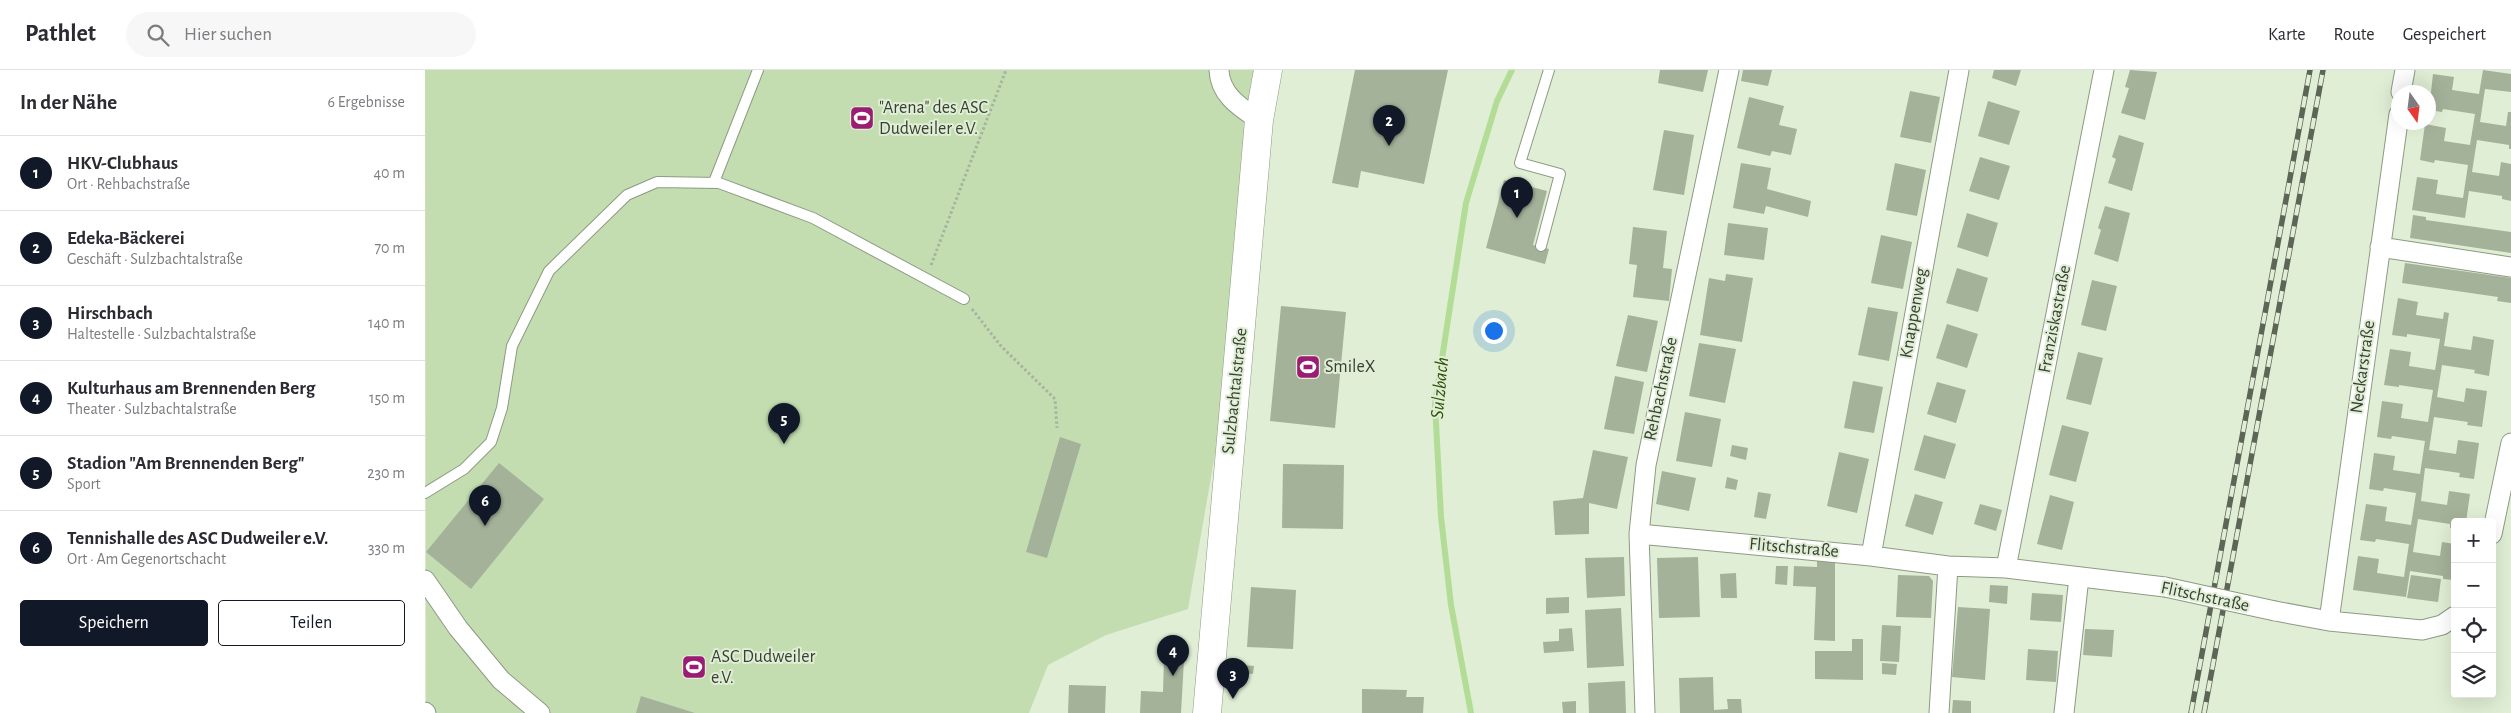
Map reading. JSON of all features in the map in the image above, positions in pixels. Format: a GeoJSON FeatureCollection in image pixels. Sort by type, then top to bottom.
{"type":"FeatureCollection","features":[{"type":"Feature","properties":{"kind":"main road","name":"Sulzbachtalstraße"},"geometry":{"type":"LineString","coordinates":[[1207,713],[1259,120],[1268,70]]}},
{"type":"Feature","properties":{"kind":"street"},"geometry":{"type":"LineString","coordinates":[[1219,70],[1220,81],[1227,96],[1259,120]]}},
{"type":"Feature","properties":{"kind":"street","name":"Rehbachstraße"},"geometry":{"type":"LineString","coordinates":[[1645,713],[1639,534],[1645,466],[1729,70]]}},
{"type":"Feature","properties":{"kind":"street","name":"Knappenweg"},"geometry":{"type":"LineString","coordinates":[[1871,556],[1959,70]]}},
{"type":"Feature","properties":{"kind":"street","name":"Franziskastraße"},"geometry":{"type":"LineString","coordinates":[[2006,568],[2104,70]]}},
{"type":"Feature","properties":{"kind":"street"},"geometry":{"type":"LineString","coordinates":[[2402,85],[2405,70]]}},
{"type":"Feature","properties":{"kind":"street","name":"Neckarstraße"},"geometry":{"type":"LineString","coordinates":[[2329,621],[2397,130]]}},
{"type":"Feature","properties":{"kind":"street"},"geometry":{"type":"LineString","coordinates":[[2380,248],[2511,267]]}},
{"type":"Feature","properties":{"kind":"street"},"geometry":{"type":"LineString","coordinates":[[2495,518],[2511,443]]}},
{"type":"Feature","properties":{"kind":"street","name":"Flitschstraße"},"geometry":{"type":"LineString","coordinates":[[1639,534],[1871,556],[1948,566],[2006,568],[2165,587],[2329,621],[2422,630],[2442,626],[2451,619]]}},
{"type":"Feature","properties":{"kind":"street"},"geometry":{"type":"LineString","coordinates":[[1939,713],[1948,566]]}},
{"type":"Feature","properties":{"kind":"street"},"geometry":{"type":"LineString","coordinates":[[2064,713],[2079,577]]}},
{"type":"Feature","properties":{"kind":"street"},"geometry":{"type":"LineString","coordinates":[[425,580],[458,628],[501,680],[539,713]]}},
{"type":"Feature","properties":{"kind":"lane"},"geometry":{"type":"LineString","coordinates":[[714,182],[758,70]]}},
{"type":"Feature","properties":{"kind":"lane"},"geometry":{"type":"LineString","coordinates":[[1541,246],[1560,174],[1520,163],[1549,70]]}},
{"type":"Feature","properties":{"kind":"lane"},"geometry":{"type":"LineString","coordinates":[[425,493],[464,469],[491,442],[502,408],[512,346],[549,271],[627,196],[657,182],[714,182],[813,218],[964,299]]}},
{"type":"Feature","properties":{"kind":"path"},"geometry":{"type":"LineString","coordinates":[[927,278],[1007,70]]}},
{"type":"Feature","properties":{"kind":"path"},"geometry":{"type":"LineString","coordinates":[[964,299],[1001,346],[1055,399],[1057,428]]}},
{"type":"Feature","properties":{"kind":"green space"},"geometry":{"type":"Polygon","coordinates":[[[425,70],[1265,70],[1218,437],[1188,609],[1106,635],[1048,665],[1029,713],[426,713],[425,70]]]}},
{"type":"Feature","properties":{"kind":"building"},"geometry":{"type":"Polygon","coordinates":[[[1355,70],[1448,70],[1424,184],[1361,171],[1358,188],[1332,183],[1355,70]]]}},
{"type":"Feature","properties":{"kind":"building"},"geometry":{"type":"Polygon","coordinates":[[[1660,70],[1708,70],[1703,92],[1658,83],[1660,70]]]}},
{"type":"Feature","properties":{"kind":"building"},"geometry":{"type":"Polygon","coordinates":[[[1743,70],[1772,70],[1768,86],[1741,81],[1743,70]]]}},
{"type":"Feature","properties":{"kind":"building"},"geometry":{"type":"Polygon","coordinates":[[[1994,70],[2021,70],[2016,86],[1992,78],[1994,70]]]}},
{"type":"Feature","properties":{"kind":"building"},"geometry":{"type":"Polygon","coordinates":[[[2130,70],[2157,72],[2145,120],[2121,113],[2129,88],[2125,87],[2130,70]]]}},
{"type":"Feature","properties":{"kind":"building"},"geometry":{"type":"Polygon","coordinates":[[[2483,70],[2511,74],[2511,92],[2485,89],[2480,122],[2506,126],[2508,112],[2511,112],[2511,149],[2509,149],[2509,145],[2477,140],[2472,172],[2499,176],[2501,162],[2511,164],[2511,201],[2502,199],[2502,196],[2469,191],[2465,218],[2412,210],[2417,177],[2438,180],[2436,194],[2463,198],[2468,165],[2435,160],[2434,163],[2420,160],[2424,130],[2436,130],[2436,126],[2446,128],[2444,141],[2470,145],[2475,114],[2443,109],[2442,112],[2436,111],[2436,85],[2432,85],[2433,74],[2454,77],[2452,90],[2479,94],[2483,70]]]}},
{"type":"Feature","properties":{"kind":"building"},"geometry":{"type":"Polygon","coordinates":[[[1910,91],[1940,97],[1931,143],[1900,137],[1910,91]]]}},
{"type":"Feature","properties":{"kind":"building"},"geometry":{"type":"Polygon","coordinates":[[[1749,97],[1784,106],[1779,125],[1797,129],[1791,155],[1772,151],[1770,156],[1737,148],[1749,97]]]}},
{"type":"Feature","properties":{"kind":"building"},"geometry":{"type":"Polygon","coordinates":[[[1988,101],[2020,111],[2009,145],[1978,136],[1988,101]]]}},
{"type":"Feature","properties":{"kind":"building"},"geometry":{"type":"Polygon","coordinates":[[[1664,130],[1694,135],[1684,195],[1653,190],[1664,130]]]}},
{"type":"Feature","properties":{"kind":"building"},"geometry":{"type":"Polygon","coordinates":[[[2119,135],[2144,143],[2132,191],[2108,183],[2116,159],[2112,157],[2119,135]]]}},
{"type":"Feature","properties":{"kind":"building"},"geometry":{"type":"Polygon","coordinates":[[[1980,157],[2010,166],[1999,200],[1969,191],[1980,157]]]}},
{"type":"Feature","properties":{"kind":"building"},"geometry":{"type":"Polygon","coordinates":[[[1741,163],[1771,168],[1767,189],[1811,201],[1808,217],[1766,206],[1764,214],[1733,208],[1741,163]]]}},
{"type":"Feature","properties":{"kind":"building"},"geometry":{"type":"Polygon","coordinates":[[[1895,163],[1926,170],[1917,216],[1886,210],[1895,163]]]}},
{"type":"Feature","properties":{"kind":"building"},"geometry":{"type":"Polygon","coordinates":[[[1504,180],[1547,191],[1533,245],[1549,249],[1545,264],[1486,248],[1504,180]]]}},
{"type":"Feature","properties":{"kind":"building"},"geometry":{"type":"Polygon","coordinates":[[[2105,206],[2130,213],[2118,262],[2094,254],[2101,230],[2098,228],[2105,206]]]}},
{"type":"Feature","properties":{"kind":"building"},"geometry":{"type":"Polygon","coordinates":[[[1967,213],[1998,223],[1988,257],[1957,247],[1967,213]]]}},
{"type":"Feature","properties":{"kind":"building"},"geometry":{"type":"Polygon","coordinates":[[[2413,215],[2426,217],[2426,220],[2511,232],[2511,253],[2410,238],[2413,215]]]}},
{"type":"Feature","properties":{"kind":"building"},"geometry":{"type":"Polygon","coordinates":[[[1728,223],[1768,228],[1764,260],[1724,255],[1728,223]]]}},
{"type":"Feature","properties":{"kind":"building"},"geometry":{"type":"Polygon","coordinates":[[[1633,227],[1667,231],[1663,268],[1672,269],[1669,301],[1633,297],[1637,265],[1629,264],[1633,227]]]}},
{"type":"Feature","properties":{"kind":"building"},"geometry":{"type":"Polygon","coordinates":[[[1881,235],[1912,242],[1903,289],[1871,283],[1881,235]]]}},
{"type":"Feature","properties":{"kind":"building"},"geometry":{"type":"Polygon","coordinates":[[[2405,263],[2511,278],[2511,303],[2497,301],[2498,297],[2402,283],[2405,263]]]}},
{"type":"Feature","properties":{"kind":"building"},"geometry":{"type":"Polygon","coordinates":[[[1957,268],[1988,278],[1978,312],[1946,303],[1957,268]]]}},
{"type":"Feature","properties":{"kind":"building"},"geometry":{"type":"Polygon","coordinates":[[[1726,274],[1753,278],[1742,342],[1700,335],[1709,278],[1725,281],[1726,274]]]}},
{"type":"Feature","properties":{"kind":"building"},"geometry":{"type":"Polygon","coordinates":[[[2092,280],[2117,286],[2106,331],[2081,325],[2092,280]]]}},
{"type":"Feature","properties":{"kind":"building"},"geometry":{"type":"Polygon","coordinates":[[[2398,298],[2418,302],[2416,315],[2443,319],[2444,312],[2449,313],[2444,346],[2471,350],[2473,336],[2494,340],[2489,376],[2474,373],[2475,370],[2442,365],[2437,397],[2464,402],[2466,388],[2487,391],[2482,427],[2467,425],[2468,422],[2434,417],[2429,450],[2456,454],[2458,440],[2479,443],[2474,479],[2459,477],[2460,473],[2425,468],[2421,501],[2447,505],[2449,491],[2470,494],[2467,518],[2451,518],[2451,528],[2450,524],[2418,519],[2413,552],[2440,556],[2442,542],[2451,543],[2451,580],[2443,579],[2443,576],[2410,571],[2406,597],[2353,590],[2358,556],[2379,559],[2377,573],[2404,577],[2409,544],[2376,539],[2375,542],[2360,540],[2366,504],[2387,507],[2385,521],[2411,525],[2416,493],[2384,488],[2383,491],[2369,489],[2374,453],[2395,456],[2393,470],[2420,474],[2425,441],[2392,436],[2391,439],[2377,437],[2382,401],[2403,404],[2401,418],[2428,422],[2433,390],[2399,385],[2399,387],[2384,385],[2390,349],[2411,352],[2409,366],[2435,370],[2440,339],[2407,334],[2407,337],[2392,335],[2398,298]]]}},
{"type":"Feature","properties":{"kind":"building","name":"SmileX"},"geometry":{"type":"Polygon","coordinates":[[[1281,306],[1346,312],[1335,428],[1270,421],[1281,306]]]}},
{"type":"Feature","properties":{"kind":"building"},"geometry":{"type":"Polygon","coordinates":[[[1868,307],[1898,312],[1889,361],[1858,355],[1868,307]]]}},
{"type":"Feature","properties":{"kind":"building"},"geometry":{"type":"Polygon","coordinates":[[[1628,315],[1658,321],[1647,372],[1616,366],[1628,315]]]}},
{"type":"Feature","properties":{"kind":"building"},"geometry":{"type":"Polygon","coordinates":[[[1947,324],[1978,334],[1967,368],[1936,358],[1947,324]]]}},
{"type":"Feature","properties":{"kind":"building"},"geometry":{"type":"Polygon","coordinates":[[[1699,343],[1736,349],[1725,403],[1689,396],[1699,343]]]}},
{"type":"Feature","properties":{"kind":"building"},"geometry":{"type":"Polygon","coordinates":[[[2078,352],[2103,358],[2091,405],[2066,399],[2078,352]]]}},
{"type":"Feature","properties":{"kind":"building"},"geometry":{"type":"Polygon","coordinates":[[[1615,376],[1644,382],[1634,434],[1604,429],[1615,376]]]}},
{"type":"Feature","properties":{"kind":"building"},"geometry":{"type":"Polygon","coordinates":[[[1853,381],[1883,387],[1874,433],[1844,428],[1853,381]]]}},
{"type":"Feature","properties":{"kind":"building"},"geometry":{"type":"Polygon","coordinates":[[[1937,382],[1966,390],[1956,423],[1927,414],[1937,382]]]}},
{"type":"Feature","properties":{"kind":"building"},"geometry":{"type":"Polygon","coordinates":[[[1685,412],[1721,419],[1712,467],[1676,461],[1685,412]]]}},
{"type":"Feature","properties":{"kind":"building"},"geometry":{"type":"Polygon","coordinates":[[[2062,425],[2089,432],[2076,482],[2049,475],[2062,425]]]}},
{"type":"Feature","properties":{"kind":"building"},"geometry":{"type":"Polygon","coordinates":[[[1924,435],[1956,444],[1945,479],[1914,470],[1924,435]]]}},
{"type":"Feature","properties":{"kind":"building"},"geometry":{"type":"Polygon","coordinates":[[[1060,437],[1081,444],[1047,558],[1026,552],[1060,437]]]}},
{"type":"Feature","properties":{"kind":"building"},"geometry":{"type":"Polygon","coordinates":[[[1732,445],[1748,448],[1746,460],[1730,456],[1732,445]]]}},
{"type":"Feature","properties":{"kind":"building"},"geometry":{"type":"Polygon","coordinates":[[[1593,450],[1628,457],[1617,509],[1589,503],[1589,534],[1555,535],[1553,501],[1583,498],[1593,450]]]}},
{"type":"Feature","properties":{"kind":"building"},"geometry":{"type":"Polygon","coordinates":[[[1839,452],[1869,459],[1857,513],[1827,506],[1839,452]]]}},
{"type":"Feature","properties":{"kind":"building"},"geometry":{"type":"Polygon","coordinates":[[[499,463],[544,499],[471,589],[426,552],[499,463]]]}},
{"type":"Feature","properties":{"kind":"building"},"geometry":{"type":"Polygon","coordinates":[[[1283,464],[1344,465],[1343,529],[1282,528],[1283,464]]]}},
{"type":"Feature","properties":{"kind":"building"},"geometry":{"type":"Polygon","coordinates":[[[1662,471],[1696,478],[1689,511],[1656,504],[1662,471]]]}},
{"type":"Feature","properties":{"kind":"building"},"geometry":{"type":"Polygon","coordinates":[[[1727,477],[1738,480],[1736,490],[1725,488],[1727,477]]]}},
{"type":"Feature","properties":{"kind":"building"},"geometry":{"type":"Polygon","coordinates":[[[1758,492],[1771,494],[1766,519],[1754,517],[1758,492]]]}},
{"type":"Feature","properties":{"kind":"building"},"geometry":{"type":"Polygon","coordinates":[[[1915,494],[1943,502],[1933,535],[1905,526],[1915,494]]]}},
{"type":"Feature","properties":{"kind":"building"},"geometry":{"type":"Polygon","coordinates":[[[2050,495],[2074,502],[2062,550],[2037,544],[2050,495]]]}},
{"type":"Feature","properties":{"kind":"building"},"geometry":{"type":"Polygon","coordinates":[[[1980,504],[2002,510],[1996,531],[1974,524],[1980,504]]]}},
{"type":"Feature","properties":{"kind":"building"},"geometry":{"type":"Polygon","coordinates":[[[1624,557],[1625,596],[1587,598],[1585,558],[1624,557]]]}},
{"type":"Feature","properties":{"kind":"building"},"geometry":{"type":"Polygon","coordinates":[[[1698,557],[1700,617],[1659,618],[1657,558],[1698,557]]]}},
{"type":"Feature","properties":{"kind":"building"},"geometry":{"type":"Polygon","coordinates":[[[1817,561],[1835,562],[1835,641],[1814,640],[1816,587],[1793,586],[1794,566],[1817,567],[1817,561]]]}},
{"type":"Feature","properties":{"kind":"building"},"geometry":{"type":"Polygon","coordinates":[[[1776,566],[1788,566],[1787,585],[1775,584],[1776,566]]]}},
{"type":"Feature","properties":{"kind":"building"},"geometry":{"type":"Polygon","coordinates":[[[1736,573],[1737,598],[1721,598],[1720,574],[1736,573]]]}},
{"type":"Feature","properties":{"kind":"building"},"geometry":{"type":"Polygon","coordinates":[[[1898,575],[1929,576],[1933,581],[1931,618],[1896,617],[1898,575]]]}},
{"type":"Feature","properties":{"kind":"building"},"geometry":{"type":"Polygon","coordinates":[[[2411,575],[2441,579],[2438,602],[2407,598],[2411,575]]]}},
{"type":"Feature","properties":{"kind":"building"},"geometry":{"type":"Polygon","coordinates":[[[1990,585],[2008,586],[2007,604],[1989,602],[1990,585]]]}},
{"type":"Feature","properties":{"kind":"building"},"geometry":{"type":"Polygon","coordinates":[[[1251,587],[1296,590],[1293,649],[1247,647],[1251,587]]]}},
{"type":"Feature","properties":{"kind":"building"},"geometry":{"type":"Polygon","coordinates":[[[2032,593],[2063,595],[2061,622],[2030,620],[2032,593]]]}},
{"type":"Feature","properties":{"kind":"building"},"geometry":{"type":"Polygon","coordinates":[[[1569,597],[1569,613],[1546,614],[1546,598],[1569,597]]]}},
{"type":"Feature","properties":{"kind":"building"},"geometry":{"type":"Polygon","coordinates":[[[1958,607],[1990,609],[1985,680],[1952,677],[1958,607]]]}},
{"type":"Feature","properties":{"kind":"building"},"geometry":{"type":"Polygon","coordinates":[[[1621,608],[1624,666],[1587,668],[1585,610],[1621,608]]]}},
{"type":"Feature","properties":{"kind":"building"},"geometry":{"type":"Polygon","coordinates":[[[1882,625],[1901,626],[1899,662],[1880,661],[1882,625]]]}},
{"type":"Feature","properties":{"kind":"building"},"geometry":{"type":"Polygon","coordinates":[[[1572,628],[1574,651],[1544,653],[1543,642],[1559,641],[1559,629],[1572,628]]]}},
{"type":"Feature","properties":{"kind":"building"},"geometry":{"type":"Polygon","coordinates":[[[2085,629],[2114,630],[2112,657],[2083,655],[2085,629]]]}},
{"type":"Feature","properties":{"kind":"building"},"geometry":{"type":"Polygon","coordinates":[[[1852,639],[1863,639],[1863,680],[1815,679],[1815,651],[1852,651],[1852,639]]]}},
{"type":"Feature","properties":{"kind":"building"},"geometry":{"type":"Polygon","coordinates":[[[2028,649],[2058,651],[2056,682],[2026,680],[2028,649]]]}},
{"type":"Feature","properties":{"kind":"building"},"geometry":{"type":"Polygon","coordinates":[[[1164,659],[1184,660],[1181,713],[1140,713],[1141,691],[1163,692],[1164,659]]]}},
{"type":"Feature","properties":{"kind":"building"},"geometry":{"type":"Polygon","coordinates":[[[1882,663],[1897,664],[1896,675],[1882,674],[1882,663]]]}},
{"type":"Feature","properties":{"kind":"building"},"geometry":{"type":"Polygon","coordinates":[[[1243,665],[1254,666],[1253,674],[1242,673],[1243,665]]]}},
{"type":"Feature","properties":{"kind":"building"},"geometry":{"type":"Polygon","coordinates":[[[1713,677],[1714,710],[1728,709],[1727,699],[1741,699],[1742,713],[1680,713],[1679,678],[1713,677]]]}},
{"type":"Feature","properties":{"kind":"building"},"geometry":{"type":"Polygon","coordinates":[[[1625,681],[1626,713],[1589,713],[1588,683],[1625,681]]]}},
{"type":"Feature","properties":{"kind":"building"},"geometry":{"type":"Polygon","coordinates":[[[1069,685],[1106,686],[1105,713],[1068,713],[1069,685]]]}},
{"type":"Feature","properties":{"kind":"building"},"geometry":{"type":"Polygon","coordinates":[[[1362,689],[1407,690],[1406,697],[1424,697],[1423,713],[1362,713],[1362,689]]]}},
{"type":"Feature","properties":{"kind":"building"},"geometry":{"type":"Polygon","coordinates":[[[641,696],[695,713],[636,713],[641,696]]]}},
{"type":"Feature","properties":{"kind":"building"},"geometry":{"type":"Polygon","coordinates":[[[1953,700],[1971,701],[1971,713],[1952,713],[1953,700]]]}},
{"type":"Feature","properties":{"kind":"building"},"geometry":{"type":"Polygon","coordinates":[[[1576,701],[1576,713],[1563,713],[1562,702],[1576,701]]]}},
{"type":"Feature","properties":{"kind":"waterway","name":"Sulzbach"},"geometry":{"type":"LineString","coordinates":[[1471,713],[1451,605],[1441,517],[1435,404],[1466,203],[1497,101],[1512,70]]}},
{"type":"Feature","properties":{"kind":"railway"},"geometry":{"type":"LineString","coordinates":[[2191,713],[2310,70]]}},
{"type":"Feature","properties":{"kind":"railway"},"geometry":{"type":"LineString","coordinates":[[2204,713],[2323,70]]}},
{"type":"Feature","properties":{"kind":"place","name":"\"Arena\" des ASC Dudweiler e.V."},"geometry":{"type":"Point","coordinates":[862,118]}},
{"type":"Feature","properties":{"kind":"place","name":"Edeka-Bäckerei"},"geometry":{"type":"Point","coordinates":[1389,146]}},
{"type":"Feature","properties":{"kind":"place","name":"HKV-Clubhaus"},"geometry":{"type":"Point","coordinates":[1517,218]}},
{"type":"Feature","properties":{"kind":"place","name":"SmileX"},"geometry":{"type":"Point","coordinates":[1308,367]}},
{"type":"Feature","properties":{"kind":"place","name":"Stadion \"Am Brennenden Berg\""},"geometry":{"type":"Point","coordinates":[784,444]}},
{"type":"Feature","properties":{"kind":"place","name":"Tennishalle des ASC Dudweiler e.V."},"geometry":{"type":"Point","coordinates":[485,526]}},
{"type":"Feature","properties":{"kind":"place","name":"ASC Dudweiler e.V."},"geometry":{"type":"Point","coordinates":[694,667]}},
{"type":"Feature","properties":{"kind":"place","name":"Kulturhaus am Brennenden Berg"},"geometry":{"type":"Point","coordinates":[1173,676]}},
{"type":"Feature","properties":{"kind":"place","name":"Hirschbach"},"geometry":{"type":"Point","coordinates":[1233,699]}}]}
